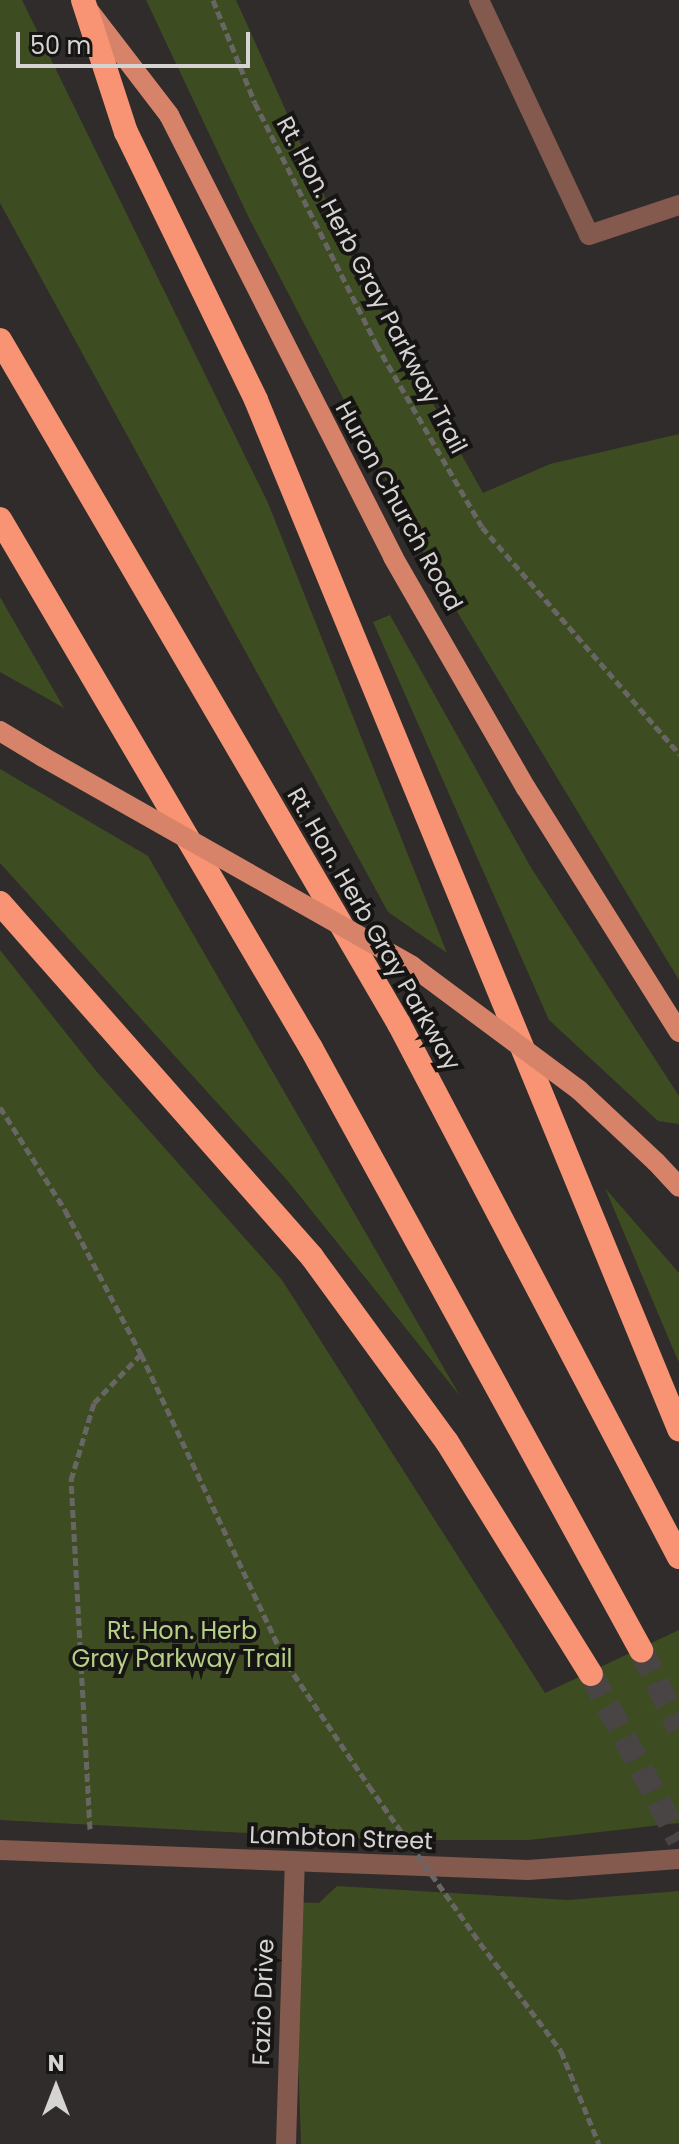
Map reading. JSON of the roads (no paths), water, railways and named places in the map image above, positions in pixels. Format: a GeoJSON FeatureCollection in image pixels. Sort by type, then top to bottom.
{"type":"FeatureCollection","features":[{"type":"Feature","properties":{"kind":"highway"},"geometry":{"type":"LineString","coordinates":[[84,4],[126,132],[256,400],[679,1429]]}},
{"type":"Feature","properties":{"kind":"highway","name":"Rt. Hon. Herb Gray Parkway"},"geometry":{"type":"LineString","coordinates":[[0,340],[399,1024],[679,1557]]}},
{"type":"Feature","properties":{"kind":"highway"},"geometry":{"type":"LineString","coordinates":[[0,519],[311,1048],[641,1650]]}},
{"type":"Feature","properties":{"kind":"highway"},"geometry":{"type":"LineString","coordinates":[[0,903],[312,1257],[447,1442],[591,1674]]}},
{"type":"Feature","properties":{"kind":"main road","name":"Huron Church Road"},"geometry":{"type":"LineString","coordinates":[[84,4],[169,115],[393,557],[526,788],[679,1032]]}},
{"type":"Feature","properties":{"kind":"main road"},"geometry":{"type":"LineString","coordinates":[[0,731],[412,966],[569,1082],[679,1187]]}},
{"type":"Feature","properties":{"kind":"street"},"geometry":{"type":"LineString","coordinates":[[479,0],[589,235],[679,205]]}},
{"type":"Feature","properties":{"kind":"street","name":"Lambton Street"},"geometry":{"type":"LineString","coordinates":[[0,1850],[528,1870],[679,1859]]}},
{"type":"Feature","properties":{"kind":"street","name":"Fazio Drive"},"geometry":{"type":"LineString","coordinates":[[286,2144],[295,1862]]}},
{"type":"Feature","properties":{"kind":"tunnel"},"geometry":{"type":"LineString","coordinates":[[641,1650],[679,1728]]}},
{"type":"Feature","properties":{"kind":"tunnel"},"geometry":{"type":"LineString","coordinates":[[591,1674],[679,1840]]}},
{"type":"Feature","properties":{"kind":"park label","name":"Rt. Hon. Herb Gray Parkway Trail"},"geometry":{"type":"Point","coordinates":[182,1645]}}]}
